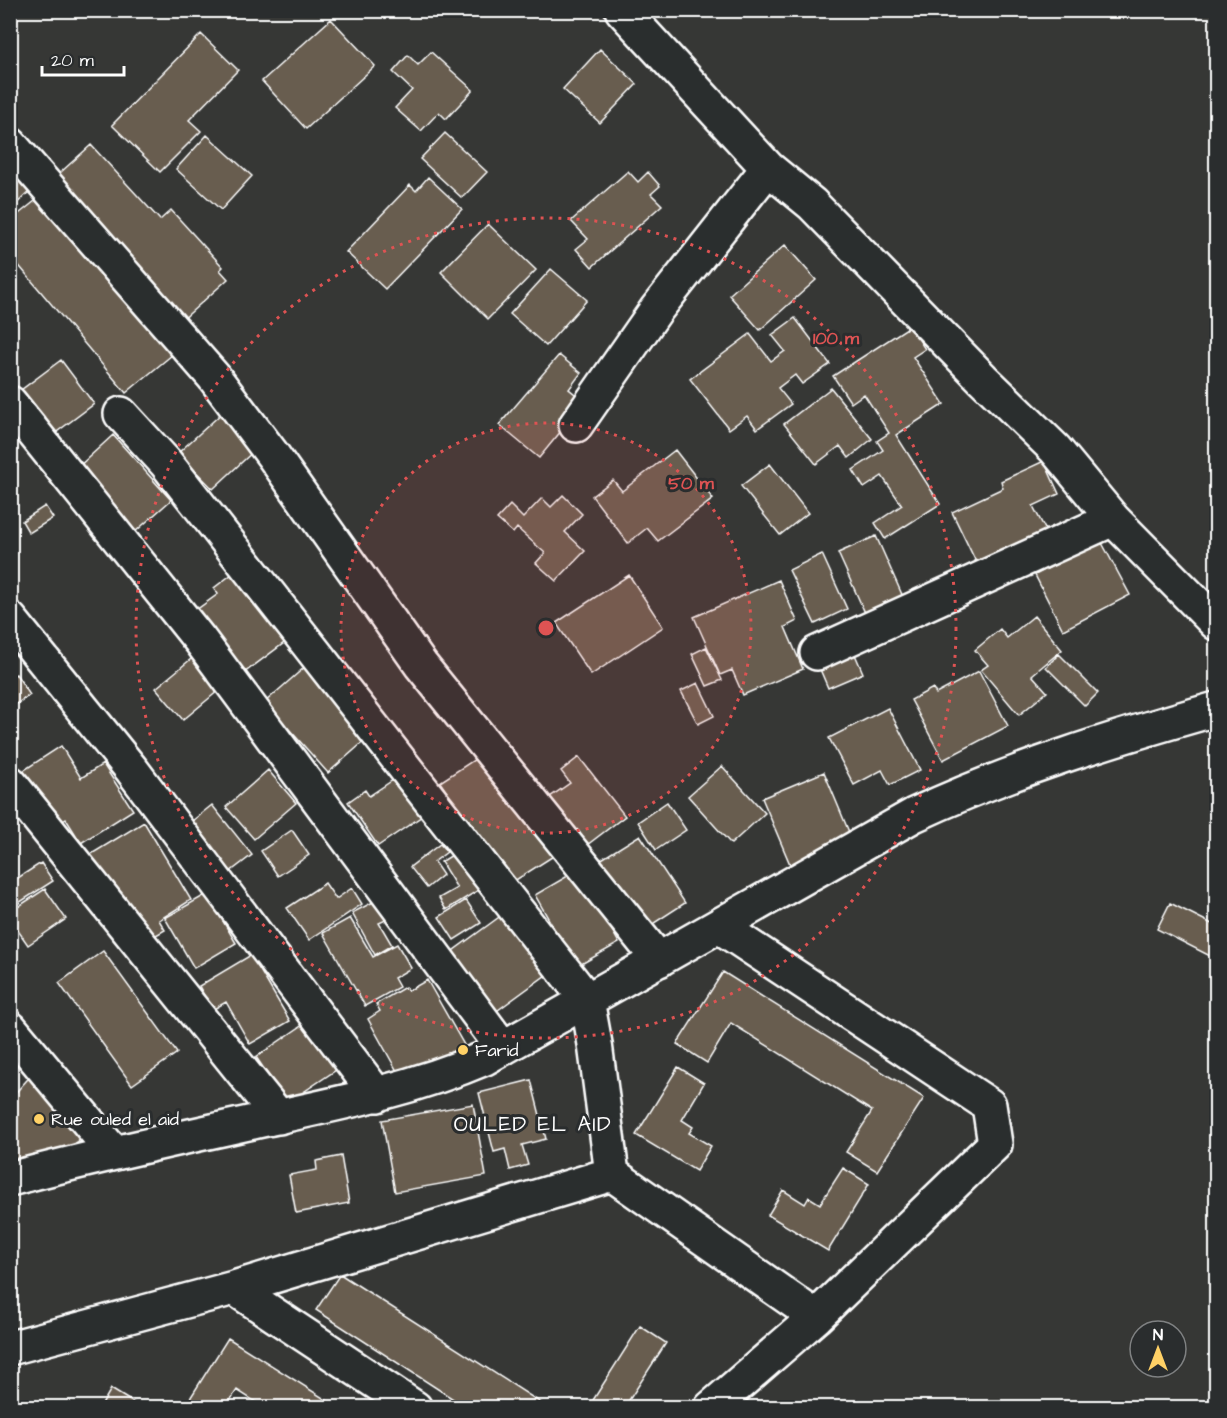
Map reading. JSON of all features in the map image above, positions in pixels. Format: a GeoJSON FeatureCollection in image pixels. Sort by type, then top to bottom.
{"type":"FeatureCollection","features":[{"type":"Feature","properties":{"kind":"street"},"geometry":{"type":"LineString","coordinates":[[622,10],[768,168],[812,204],[983,380],[1055,450],[1113,519],[1216,623]]}},
{"type":"Feature","properties":{"kind":"street"},"geometry":{"type":"LineString","coordinates":[[10,144],[214,377],[272,454],[421,665],[659,960]]}},
{"type":"Feature","properties":{"kind":"street"},"geometry":{"type":"LineString","coordinates":[[576,425],[656,310],[768,168]]}},
{"type":"Feature","properties":{"kind":"street"},"geometry":{"type":"LineString","coordinates":[[10,403],[200,640],[503,1048]]}},
{"type":"Feature","properties":{"kind":"street"},"geometry":{"type":"LineString","coordinates":[[121,414],[166,463],[587,1000],[612,1174],[816,1317]]}},
{"type":"Feature","properties":{"kind":"street"},"geometry":{"type":"LineString","coordinates":[[818,653],[1113,519]]}},
{"type":"Feature","properties":{"kind":"street"},"geometry":{"type":"LineString","coordinates":[[10,619],[132,770],[377,1095]]}},
{"type":"Feature","properties":{"kind":"street"},"geometry":{"type":"LineString","coordinates":[[10,1179],[114,1153],[377,1095],[456,1070],[503,1048],[915,815],[1037,764],[1216,709]]}},
{"type":"Feature","properties":{"kind":"street"},"geometry":{"type":"LineString","coordinates":[[10,783],[279,1117]]}},
{"type":"Feature","properties":{"kind":"street"},"geometry":{"type":"LineString","coordinates":[[711,1407],[816,1317],[995,1144],[989,1105],[719,926]]}},
{"type":"Feature","properties":{"kind":"street"},"geometry":{"type":"LineString","coordinates":[[10,1028],[114,1153]]}},
{"type":"Feature","properties":{"kind":"street"},"geometry":{"type":"LineString","coordinates":[[10,1348],[234,1288],[612,1174]]}},
{"type":"Feature","properties":{"kind":"street"},"geometry":{"type":"LineString","coordinates":[[234,1288],[416,1407]]}},
{"type":"Feature","properties":{"kind":"building"},"geometry":{"type":"Polygon","coordinates":[[[331,19],[375,66],[306,129],[262,81],[331,19]]]}},
{"type":"Feature","properties":{"kind":"building"},"geometry":{"type":"Polygon","coordinates":[[[201,34],[238,70],[189,120],[201,131],[160,172],[112,125],[201,34]]]}},
{"type":"Feature","properties":{"kind":"building"},"geometry":{"type":"Polygon","coordinates":[[[600,49],[637,84],[600,123],[563,89],[600,49]]]}},
{"type":"Feature","properties":{"kind":"building"},"geometry":{"type":"Polygon","coordinates":[[[431,52],[473,90],[446,119],[439,112],[421,131],[395,108],[412,90],[393,72],[408,55],[418,65],[431,52]]]}},
{"type":"Feature","properties":{"kind":"building"},"geometry":{"type":"Polygon","coordinates":[[[445,133],[487,172],[462,198],[420,159],[445,133]]]}},
{"type":"Feature","properties":{"kind":"building"},"geometry":{"type":"Polygon","coordinates":[[[207,135],[252,176],[221,210],[176,169],[207,135]]]}},
{"type":"Feature","properties":{"kind":"building"},"geometry":{"type":"Polygon","coordinates":[[[91,145],[160,220],[171,210],[223,267],[220,270],[228,279],[180,322],[51,181],[91,145]]]}},
{"type":"Feature","properties":{"kind":"building"},"geometry":{"type":"Polygon","coordinates":[[[10,166],[32,189],[10,210],[10,166]]]}},
{"type":"Feature","properties":{"kind":"building"},"geometry":{"type":"Polygon","coordinates":[[[628,171],[638,182],[648,172],[660,186],[651,194],[662,205],[592,267],[576,249],[588,239],[571,221],[628,171]]]}},
{"type":"Feature","properties":{"kind":"building"},"geometry":{"type":"Polygon","coordinates":[[[428,177],[462,209],[385,289],[346,252],[410,185],[416,191],[428,177]]]}},
{"type":"Feature","properties":{"kind":"building"},"geometry":{"type":"Polygon","coordinates":[[[40,197],[172,355],[126,393],[10,255],[10,221],[40,197]]]}},
{"type":"Feature","properties":{"kind":"building"},"geometry":{"type":"Polygon","coordinates":[[[488,224],[536,270],[488,319],[441,272],[488,224]]]}},
{"type":"Feature","properties":{"kind":"building"},"geometry":{"type":"Polygon","coordinates":[[[785,245],[816,280],[760,330],[729,295],[785,245]]]}},
{"type":"Feature","properties":{"kind":"building"},"geometry":{"type":"Polygon","coordinates":[[[551,269],[587,300],[546,346],[510,314],[551,269]]]}},
{"type":"Feature","properties":{"kind":"building"},"geometry":{"type":"Polygon","coordinates":[[[795,318],[830,364],[802,384],[795,375],[778,388],[791,404],[757,429],[747,416],[729,429],[690,379],[750,334],[771,361],[785,351],[772,335],[795,318]]]}},
{"type":"Feature","properties":{"kind":"building"},"geometry":{"type":"Polygon","coordinates":[[[910,326],[925,349],[913,357],[944,404],[896,435],[940,504],[885,539],[875,523],[902,505],[882,476],[864,488],[853,470],[883,450],[877,441],[889,433],[864,394],[851,403],[833,376],[910,326]]]}},
{"type":"Feature","properties":{"kind":"building"},"geometry":{"type":"Polygon","coordinates":[[[559,355],[581,373],[569,389],[585,402],[539,458],[499,425],[559,355]]]}},
{"type":"Feature","properties":{"kind":"building"},"geometry":{"type":"Polygon","coordinates":[[[61,360],[94,404],[54,434],[21,390],[61,360]]]}},
{"type":"Feature","properties":{"kind":"building"},"geometry":{"type":"Polygon","coordinates":[[[831,388],[872,439],[849,458],[840,446],[816,464],[784,424],[831,388]]]}},
{"type":"Feature","properties":{"kind":"building"},"geometry":{"type":"Polygon","coordinates":[[[222,413],[256,449],[213,489],[178,453],[222,413]]]}},
{"type":"Feature","properties":{"kind":"building"},"geometry":{"type":"Polygon","coordinates":[[[113,435],[171,500],[135,532],[77,468],[113,435]]]}},
{"type":"Feature","properties":{"kind":"building"},"geometry":{"type":"Polygon","coordinates":[[[675,450],[713,499],[658,541],[647,528],[628,543],[592,496],[613,480],[622,491],[675,450]]]}},
{"type":"Feature","properties":{"kind":"building"},"geometry":{"type":"Polygon","coordinates":[[[1044,461],[1059,494],[1033,506],[1046,531],[977,564],[952,512],[1003,488],[1001,481],[1044,461]]]}},
{"type":"Feature","properties":{"kind":"building"},"geometry":{"type":"Polygon","coordinates":[[[770,464],[808,513],[780,535],[741,486],[770,464]]]}},
{"type":"Feature","properties":{"kind":"building"},"geometry":{"type":"Polygon","coordinates":[[[563,495],[582,514],[565,532],[585,551],[556,581],[536,563],[545,553],[517,528],[513,533],[497,519],[510,505],[523,518],[542,498],[551,507],[563,495]]]}},
{"type":"Feature","properties":{"kind":"building"},"geometry":{"type":"Polygon","coordinates":[[[45,506],[53,518],[29,533],[22,521],[45,506]]]}},
{"type":"Feature","properties":{"kind":"building"},"geometry":{"type":"Polygon","coordinates":[[[876,536],[904,599],[866,615],[838,553],[876,536]]]}},
{"type":"Feature","properties":{"kind":"building"},"geometry":{"type":"Polygon","coordinates":[[[1101,541],[1130,595],[1063,630],[1035,575],[1101,541]]]}},
{"type":"Feature","properties":{"kind":"building"},"geometry":{"type":"Polygon","coordinates":[[[822,554],[847,609],[815,624],[789,570],[822,554]]]}},
{"type":"Feature","properties":{"kind":"building"},"geometry":{"type":"Polygon","coordinates":[[[236,571],[288,640],[240,676],[192,613],[218,594],[214,588],[236,571]]]}},
{"type":"Feature","properties":{"kind":"building"},"geometry":{"type":"Polygon","coordinates":[[[629,575],[663,627],[591,675],[556,623],[629,575]]]}},
{"type":"Feature","properties":{"kind":"building"},"geometry":{"type":"Polygon","coordinates":[[[779,580],[797,621],[785,627],[803,669],[743,695],[732,670],[720,675],[694,617],[779,580]]]}},
{"type":"Feature","properties":{"kind":"building"},"geometry":{"type":"Polygon","coordinates":[[[1034,616],[1062,650],[1032,675],[1047,692],[1019,715],[981,670],[988,665],[975,650],[1000,629],[1007,638],[1034,616]]]}},
{"type":"Feature","properties":{"kind":"building"},"geometry":{"type":"Polygon","coordinates":[[[851,645],[863,673],[828,688],[816,660],[851,645]]]}},
{"type":"Feature","properties":{"kind":"building"},"geometry":{"type":"Polygon","coordinates":[[[706,647],[722,680],[707,686],[692,654],[706,647]]]}},
{"type":"Feature","properties":{"kind":"building"},"geometry":{"type":"Polygon","coordinates":[[[197,654],[224,686],[183,720],[156,688],[197,654]]]}},
{"type":"Feature","properties":{"kind":"building"},"geometry":{"type":"Polygon","coordinates":[[[1059,654],[1098,693],[1085,706],[1046,667],[1059,654]]]}},
{"type":"Feature","properties":{"kind":"building"},"geometry":{"type":"Polygon","coordinates":[[[306,666],[369,737],[328,773],[265,702],[306,666]]]}},
{"type":"Feature","properties":{"kind":"building"},"geometry":{"type":"Polygon","coordinates":[[[979,671],[1008,726],[943,760],[911,700],[933,688],[936,694],[979,671]]]}},
{"type":"Feature","properties":{"kind":"building"},"geometry":{"type":"Polygon","coordinates":[[[16,674],[30,695],[10,708],[10,677],[16,674]]]}},
{"type":"Feature","properties":{"kind":"building"},"geometry":{"type":"Polygon","coordinates":[[[698,683],[714,716],[698,724],[681,691],[698,683]]]}},
{"type":"Feature","properties":{"kind":"building"},"geometry":{"type":"Polygon","coordinates":[[[888,708],[920,770],[890,785],[882,770],[854,785],[829,738],[888,708]]]}},
{"type":"Feature","properties":{"kind":"building"},"geometry":{"type":"Polygon","coordinates":[[[61,746],[81,778],[103,764],[133,810],[81,843],[66,819],[51,829],[15,776],[61,746]]]}},
{"type":"Feature","properties":{"kind":"building"},"geometry":{"type":"Polygon","coordinates":[[[483,754],[555,855],[508,885],[440,782],[483,754]]]}},
{"type":"Feature","properties":{"kind":"building"},"geometry":{"type":"Polygon","coordinates":[[[579,757],[625,816],[587,845],[550,797],[570,783],[561,771],[579,757]]]}},
{"type":"Feature","properties":{"kind":"building"},"geometry":{"type":"Polygon","coordinates":[[[722,766],[765,813],[731,844],[688,796],[722,766]]]}},
{"type":"Feature","properties":{"kind":"building"},"geometry":{"type":"Polygon","coordinates":[[[268,770],[296,803],[254,839],[226,807],[268,770]]]}},
{"type":"Feature","properties":{"kind":"building"},"geometry":{"type":"Polygon","coordinates":[[[824,772],[854,844],[792,869],[762,798],[824,772]]]}},
{"type":"Feature","properties":{"kind":"building"},"geometry":{"type":"Polygon","coordinates":[[[402,774],[428,812],[378,846],[348,802],[365,790],[369,796],[402,774]]]}},
{"type":"Feature","properties":{"kind":"building"},"geometry":{"type":"Polygon","coordinates":[[[667,802],[686,830],[656,850],[638,822],[667,802]]]}},
{"type":"Feature","properties":{"kind":"building"},"geometry":{"type":"Polygon","coordinates":[[[212,805],[252,855],[226,875],[187,825],[212,805]]]}},
{"type":"Feature","properties":{"kind":"building"},"geometry":{"type":"Polygon","coordinates":[[[144,822],[191,900],[159,920],[165,930],[142,943],[88,856],[144,822]]]}},
{"type":"Feature","properties":{"kind":"building"},"geometry":{"type":"Polygon","coordinates":[[[292,830],[309,855],[278,876],[261,851],[292,830]]]}},
{"type":"Feature","properties":{"kind":"building"},"geometry":{"type":"Polygon","coordinates":[[[640,835],[685,903],[645,929],[600,860],[640,835]]]}},
{"type":"Feature","properties":{"kind":"building"},"geometry":{"type":"Polygon","coordinates":[[[440,844],[447,852],[434,862],[443,875],[427,888],[410,867],[440,844]]]}},
{"type":"Feature","properties":{"kind":"building"},"geometry":{"type":"Polygon","coordinates":[[[460,850],[482,888],[446,910],[439,898],[457,888],[441,862],[460,850]]]}},
{"type":"Feature","properties":{"kind":"building"},"geometry":{"type":"Polygon","coordinates":[[[41,863],[53,881],[14,906],[10,900],[10,883],[41,863]]]}},
{"type":"Feature","properties":{"kind":"building"},"geometry":{"type":"Polygon","coordinates":[[[578,870],[619,943],[576,967],[535,895],[578,870]]]}},
{"type":"Feature","properties":{"kind":"building"},"geometry":{"type":"Polygon","coordinates":[[[325,883],[336,899],[352,888],[362,904],[309,940],[287,908],[325,883]]]}},
{"type":"Feature","properties":{"kind":"building"},"geometry":{"type":"Polygon","coordinates":[[[45,889],[66,919],[28,945],[10,919],[10,912],[45,889]]]}},
{"type":"Feature","properties":{"kind":"building"},"geometry":{"type":"Polygon","coordinates":[[[207,894],[236,943],[194,968],[165,918],[207,894]]]}},
{"type":"Feature","properties":{"kind":"building"},"geometry":{"type":"Polygon","coordinates":[[[377,900],[388,919],[379,923],[392,945],[375,955],[352,913],[377,900]]]}},
{"type":"Feature","properties":{"kind":"building"},"geometry":{"type":"Polygon","coordinates":[[[466,900],[481,923],[454,940],[439,917],[466,900]]]}},
{"type":"Feature","properties":{"kind":"building"},"geometry":{"type":"Polygon","coordinates":[[[1170,903],[1216,926],[1216,959],[1157,929],[1170,903]]]}},
{"type":"Feature","properties":{"kind":"building"},"geometry":{"type":"Polygon","coordinates":[[[502,915],[546,975],[494,1013],[450,953],[502,915]]]}},
{"type":"Feature","properties":{"kind":"building"},"geometry":{"type":"Polygon","coordinates":[[[350,918],[373,957],[397,944],[411,968],[394,978],[399,987],[365,1006],[323,933],[350,918]]]}},
{"type":"Feature","properties":{"kind":"building"},"geometry":{"type":"Polygon","coordinates":[[[103,951],[177,1053],[132,1085],[59,983],[103,951]]]}},
{"type":"Feature","properties":{"kind":"building"},"geometry":{"type":"Polygon","coordinates":[[[251,955],[290,1021],[250,1044],[226,1002],[212,1010],[199,986],[251,955]]]}},
{"type":"Feature","properties":{"kind":"building"},"geometry":{"type":"Polygon","coordinates":[[[723,972],[924,1098],[877,1171],[846,1152],[872,1111],[731,1023],[707,1063],[677,1044],[723,972]]]}},
{"type":"Feature","properties":{"kind":"building"},"geometry":{"type":"Polygon","coordinates":[[[427,980],[464,1045],[402,1080],[368,1019],[380,1011],[376,1004],[405,987],[408,991],[427,980]]]}},
{"type":"Feature","properties":{"kind":"building"},"geometry":{"type":"Polygon","coordinates":[[[310,1020],[342,1066],[287,1103],[256,1057],[310,1020]]]}},
{"type":"Feature","properties":{"kind":"building"},"geometry":{"type":"Polygon","coordinates":[[[678,1067],[704,1083],[682,1120],[693,1127],[689,1133],[711,1146],[696,1171],[636,1135],[678,1067]]]}},
{"type":"Feature","properties":{"kind":"building","name":"Rue ouled el aid"},"geometry":{"type":"Polygon","coordinates":[[[35,1071],[82,1139],[60,1153],[25,1163],[10,1161],[10,1099],[35,1071]]]}},
{"type":"Feature","properties":{"kind":"building"},"geometry":{"type":"Polygon","coordinates":[[[531,1080],[546,1139],[522,1145],[528,1165],[510,1170],[505,1149],[494,1152],[479,1093],[531,1080]]]}},
{"type":"Feature","properties":{"kind":"building"},"geometry":{"type":"Polygon","coordinates":[[[473,1104],[486,1176],[395,1192],[382,1120],[473,1104]]]}},
{"type":"Feature","properties":{"kind":"building"},"geometry":{"type":"Polygon","coordinates":[[[341,1156],[349,1203],[296,1213],[289,1175],[317,1170],[316,1161],[341,1156]]]}},
{"type":"Feature","properties":{"kind":"building"},"geometry":{"type":"Polygon","coordinates":[[[843,1168],[869,1184],[828,1251],[768,1215],[783,1190],[805,1204],[809,1197],[820,1204],[843,1168]]]}},
{"type":"Feature","properties":{"kind":"building"},"geometry":{"type":"Polygon","coordinates":[[[340,1274],[549,1408],[467,1408],[316,1310],[340,1274]]]}},
{"type":"Feature","properties":{"kind":"building"},"geometry":{"type":"Polygon","coordinates":[[[640,1326],[666,1343],[624,1408],[588,1408],[640,1326]]]}},
{"type":"Feature","properties":{"kind":"building"},"geometry":{"type":"Polygon","coordinates":[[[228,1338],[339,1408],[265,1408],[237,1390],[225,1408],[184,1408],[228,1338]]]}},
{"type":"Feature","properties":{"kind":"building"},"geometry":{"type":"Polygon","coordinates":[[[111,1389],[142,1408],[100,1408],[111,1389]]]}},
{"type":"Feature","properties":{"kind":"place","name":"Farid"},"geometry":{"type":"Point","coordinates":[463,1050]}},
{"type":"Feature","properties":{"kind":"place","name":"Rue ouled el aid"},"geometry":{"type":"Point","coordinates":[39,1119]}},
{"type":"Feature","properties":{"kind":"district","name":"OULED EL AID"},"geometry":{"type":"Point","coordinates":[533,1124]}}]}
